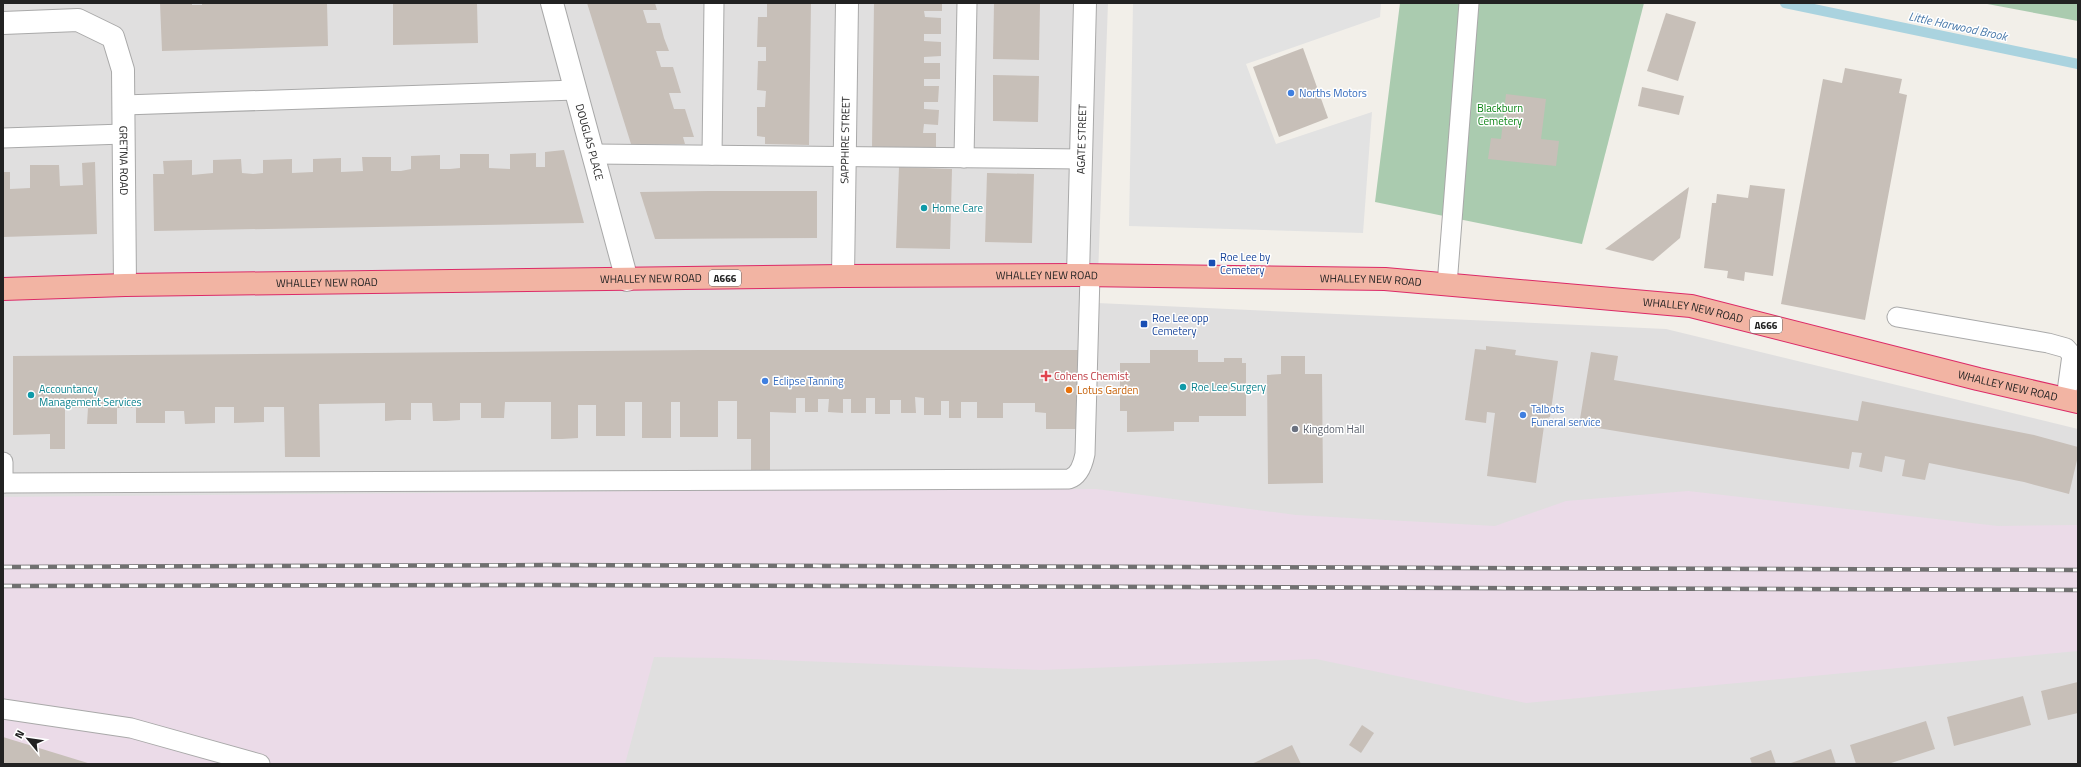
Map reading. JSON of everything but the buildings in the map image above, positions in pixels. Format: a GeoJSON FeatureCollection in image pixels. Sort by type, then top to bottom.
{"type":"FeatureCollection","features":[{"type":"Feature","properties":{"kind":"highway","name":"WHALLEY NEW ROAD"},"geometry":{"type":"LineString","coordinates":[[3,289],[125,285],[627,280],[843,276],[1084,275],[1385,279],[1691,306],[1978,379],[2072,401]]}},
{"type":"Feature","properties":{"kind":"street","name":"DOUGLAS PLACE"},"geometry":{"type":"LineString","coordinates":[[552,3],[627,280]]}},
{"type":"Feature","properties":{"kind":"street","name":"SAPPHIRE STREET"},"geometry":{"type":"LineString","coordinates":[[843,276],[847,3]]}},
{"type":"Feature","properties":{"kind":"street","name":"AGATE STREET"},"geometry":{"type":"LineString","coordinates":[[1084,275],[1081,159],[1085,3]]}},
{"type":"Feature","properties":{"kind":"street","name":"GRETNA ROAD"},"geometry":{"type":"LineString","coordinates":[[3,23],[78,20],[113,37],[123,70],[125,285]]}},
{"type":"Feature","properties":{"kind":"lane"},"geometry":{"type":"LineString","coordinates":[[712,155],[714,3]]}},
{"type":"Feature","properties":{"kind":"lane"},"geometry":{"type":"LineString","coordinates":[[964,158],[967,3]]}},
{"type":"Feature","properties":{"kind":"lane"},"geometry":{"type":"LineString","coordinates":[[1447,285],[1469,3]]}},
{"type":"Feature","properties":{"kind":"lane"},"geometry":{"type":"LineString","coordinates":[[124,105],[576,90]]}},
{"type":"Feature","properties":{"kind":"lane"},"geometry":{"type":"LineString","coordinates":[[3,138],[124,134]]}},
{"type":"Feature","properties":{"kind":"lane"},"geometry":{"type":"LineString","coordinates":[[594,154],[1081,159]]}},
{"type":"Feature","properties":{"kind":"lane"},"geometry":{"type":"LineString","coordinates":[[3,462],[3,483],[1070,479],[1076,475],[1083,464],[1085,454],[1084,275]]}},
{"type":"Feature","properties":{"kind":"lane"},"geometry":{"type":"LineString","coordinates":[[1897,317],[2066,348],[2072,355],[2072,401]]}},
{"type":"Feature","properties":{"kind":"lane"},"geometry":{"type":"LineString","coordinates":[[3,709],[131,728],[260,764]]}},
{"type":"Feature","properties":{"kind":"shaded area"},"geometry":{"type":"Polygon","coordinates":[[[3,3],[1108,3],[1097,303],[1666,329],[2078,429],[2078,764],[3,764],[3,3]]]}},
{"type":"Feature","properties":{"kind":"shaded area","name":"Norths Motors"},"geometry":{"type":"Polygon","coordinates":[[[1133,3],[1381,3],[1380,17],[1246,64],[1276,144],[1372,112],[1363,233],[1129,226],[1133,3]]]}},
{"type":"Feature","properties":{"kind":"shaded area"},"geometry":{"type":"Polygon","coordinates":[[[1096,489],[1296,515],[1495,526],[1566,501],[1688,491],[1998,526],[2078,525],[2078,651],[1526,703],[1316,659],[1041,670],[722,658],[654,657],[625,764],[3,764],[3,497],[735,490],[1096,489]]]}},
{"type":"Feature","properties":{"kind":"green space","name":"Blackburn Cemetery"},"geometry":{"type":"Polygon","coordinates":[[[1400,3],[1644,3],[1582,244],[1375,202],[1400,3]]]}},
{"type":"Feature","properties":{"kind":"green space"},"geometry":{"type":"Polygon","coordinates":[[[1982,3],[2078,3],[2078,21],[1982,3]]]}},
{"type":"Feature","properties":{"kind":"waterway","name":"Little Harwood Brook"},"geometry":{"type":"LineString","coordinates":[[1785,3],[2078,64]]}},
{"type":"Feature","properties":{"kind":"railway"},"geometry":{"type":"LineString","coordinates":[[3,567],[546,565],[2078,570]]}},
{"type":"Feature","properties":{"kind":"railway"},"geometry":{"type":"LineString","coordinates":[[3,586],[546,585],[2078,590]]}},
{"type":"Feature","properties":{"kind":"place","name":"Norths Motors"},"geometry":{"type":"Point","coordinates":[1291,93]}},
{"type":"Feature","properties":{"kind":"place","name":"Home Care"},"geometry":{"type":"Point","coordinates":[924,208]}},
{"type":"Feature","properties":{"kind":"place","name":"Roe Lee by Cemetery"},"geometry":{"type":"Point","coordinates":[1212,263]}},
{"type":"Feature","properties":{"kind":"place","name":"Roe Lee opp Cemetery"},"geometry":{"type":"Point","coordinates":[1144,324]}},
{"type":"Feature","properties":{"kind":"place","name":"Cohens Chemist"},"geometry":{"type":"Point","coordinates":[1046,376]}},
{"type":"Feature","properties":{"kind":"place","name":"Eclipse Tanning"},"geometry":{"type":"Point","coordinates":[765,381]}},
{"type":"Feature","properties":{"kind":"place","name":"Roe Lee Surgery"},"geometry":{"type":"Point","coordinates":[1183,387]}},
{"type":"Feature","properties":{"kind":"place","name":"Lotus Garden"},"geometry":{"type":"Point","coordinates":[1069,390]}},
{"type":"Feature","properties":{"kind":"place","name":"Accountancy Management Services"},"geometry":{"type":"Point","coordinates":[31,395]}},
{"type":"Feature","properties":{"kind":"place","name":"Talbots Funeral service"},"geometry":{"type":"Point","coordinates":[1523,415]}},
{"type":"Feature","properties":{"kind":"place","name":"Kingdom Hall"},"geometry":{"type":"Point","coordinates":[1295,429]}}]}
